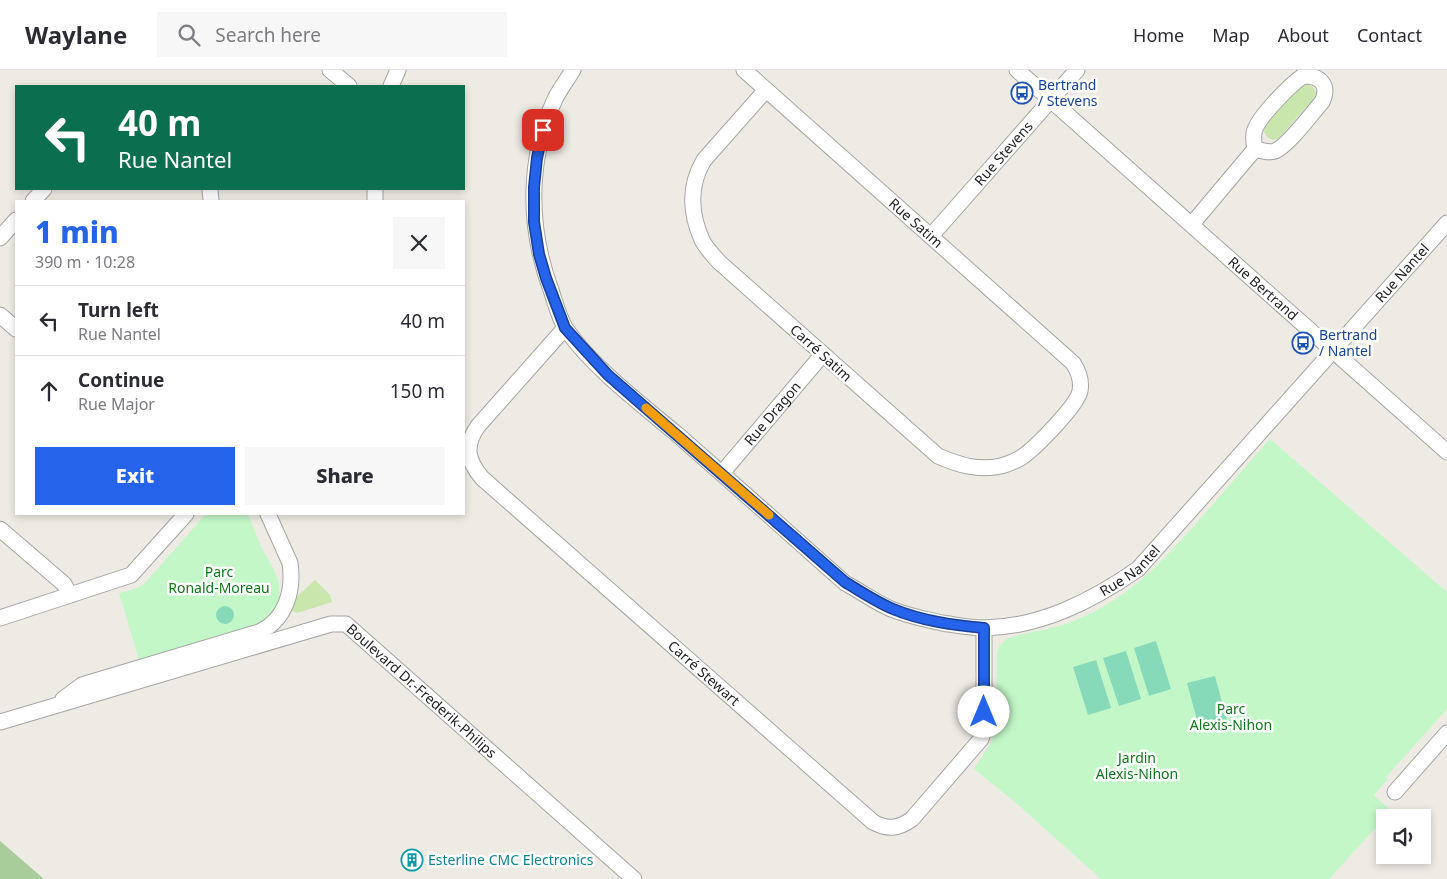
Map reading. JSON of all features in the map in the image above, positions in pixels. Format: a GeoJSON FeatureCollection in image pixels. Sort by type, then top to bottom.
{"type":"FeatureCollection","features":[{"type":"Feature","properties":{"kind":"street"},"geometry":{"type":"LineString","coordinates":[[330,70],[348,85]]}},
{"type":"Feature","properties":{"kind":"street"},"geometry":{"type":"LineString","coordinates":[[391,85],[398,70]]}},
{"type":"Feature","properties":{"kind":"street"},"geometry":{"type":"LineString","coordinates":[[565,328],[539,254],[534,222],[534,187],[537,158],[543,130],[556,99],[573,70]]}},
{"type":"Feature","properties":{"kind":"street","name":"Rue Satim"},"geometry":{"type":"LineString","coordinates":[[744,70],[1073,363],[1079,372],[1081,382]]}},
{"type":"Feature","properties":{"kind":"street","name":"Rue Bertrand"},"geometry":{"type":"LineString","coordinates":[[1017,70],[1447,452]]}},
{"type":"Feature","properties":{"kind":"street","name":"Rue Stevens"},"geometry":{"type":"LineString","coordinates":[[931,236],[1077,70]]}},
{"type":"Feature","properties":{"kind":"street"},"geometry":{"type":"LineString","coordinates":[[1192,224],[1256,149],[1254,133],[1258,123],[1293,83],[1303,76],[1312,76],[1320,80],[1325,88],[1322,102],[1285,145],[1276,151],[1267,152],[1256,149]]}},
{"type":"Feature","properties":{"kind":"street","name":"Carré Satim"},"geometry":{"type":"LineString","coordinates":[[766,90],[704,160],[698,170],[692,200],[694,218],[703,241],[719,262],[938,456],[960,465],[982,468],[1002,466],[1021,458],[1036,445],[1074,404],[1080,393],[1081,382]]}},
{"type":"Feature","properties":{"kind":"street"},"geometry":{"type":"LineString","coordinates":[[34,200],[43,190]]}},
{"type":"Feature","properties":{"kind":"street"},"geometry":{"type":"LineString","coordinates":[[0,238],[15,221]]}},
{"type":"Feature","properties":{"kind":"street","name":"Rue Nantel"},"geometry":{"type":"LineString","coordinates":[[565,328],[608,375],[845,582],[890,608],[913,617],[984,628],[1036,620],[1060,613],[1103,592],[1138,569],[1447,223]]}},
{"type":"Feature","properties":{"kind":"street"},"geometry":{"type":"LineString","coordinates":[[0,315],[15,328]]}},
{"type":"Feature","properties":{"kind":"street","name":"Carré Stewart"},"geometry":{"type":"LineString","coordinates":[[565,328],[478,426],[470,438],[469,451],[473,466],[482,478],[873,822],[883,827],[894,828],[912,819],[981,739],[984,730],[984,628]]}},
{"type":"Feature","properties":{"kind":"street","name":"Rue Dragon"},"geometry":{"type":"LineString","coordinates":[[722,473],[823,354]]}},
{"type":"Feature","properties":{"kind":"street"},"geometry":{"type":"LineString","coordinates":[[0,618],[131,574],[185,515]]}},
{"type":"Feature","properties":{"kind":"street","name":"Boulevard Dr.-Frederik-Philips"},"geometry":{"type":"LineString","coordinates":[[54,706],[82,685],[235,639],[264,629],[276,621],[289,596],[291,576],[290,562],[268,515]]}},
{"type":"Feature","properties":{"kind":"street"},"geometry":{"type":"LineString","coordinates":[[0,529],[64,584],[70,596]]}},
{"type":"Feature","properties":{"kind":"street","name":"Boulevard Dr.-Frederik-Philips"},"geometry":{"type":"LineString","coordinates":[[0,722],[331,624],[346,624],[634,879]]}},
{"type":"Feature","properties":{"kind":"street"},"geometry":{"type":"LineString","coordinates":[[1395,792],[1447,733]]}},
{"type":"Feature","properties":{"kind":"green space"},"geometry":{"type":"Polygon","coordinates":[[[1307,84],[1313,87],[1316,92],[1315,97],[1279,138],[1273,140],[1267,137],[1264,132],[1265,126],[1301,85],[1307,84]]]}},
{"type":"Feature","properties":{"kind":"green space","name":"Parc Alexis-Nihon"},"geometry":{"type":"Polygon","coordinates":[[[1270,439],[1447,592],[1447,709],[1386,777],[1388,779],[1374,795],[1389,809],[1376,809],[1376,827],[1329,879],[1101,879],[1015,802],[974,769],[992,741],[996,728],[997,651],[1001,644],[1006,639],[1076,620],[1114,600],[1160,563],[1270,439]]]}},
{"type":"Feature","properties":{"kind":"green space","name":"Parc Ronald-Moreau"},"geometry":{"type":"Polygon","coordinates":[[[205,515],[248,515],[277,578],[280,592],[275,607],[268,617],[259,623],[139,660],[119,593],[135,589],[144,584],[205,515]]]}},
{"type":"Feature","properties":{"kind":"green space"},"geometry":{"type":"Polygon","coordinates":[[[315,580],[330,595],[332,602],[297,613],[291,610],[295,598],[315,580]]]}},
{"type":"Feature","properties":{"kind":"green space"},"geometry":{"type":"Polygon","coordinates":[[[225,606],[231,609],[234,615],[231,621],[225,624],[219,621],[216,615],[219,609],[225,606]]]}},
{"type":"Feature","properties":{"kind":"green space"},"geometry":{"type":"Polygon","coordinates":[[[1156,641],[1171,689],[1149,696],[1134,648],[1156,641]]]}},
{"type":"Feature","properties":{"kind":"green space"},"geometry":{"type":"Polygon","coordinates":[[[1126,651],[1141,699],[1119,706],[1103,658],[1126,651]]]}},
{"type":"Feature","properties":{"kind":"green space"},"geometry":{"type":"Polygon","coordinates":[[[1096,660],[1111,708],[1088,715],[1073,667],[1096,660]]]}},
{"type":"Feature","properties":{"kind":"green space"},"geometry":{"type":"Polygon","coordinates":[[[1215,676],[1228,724],[1200,731],[1187,683],[1215,676]]]}},
{"type":"Feature","properties":{"kind":"green space"},"geometry":{"type":"Polygon","coordinates":[[[0,841],[44,879],[0,879],[0,841]]]}},
{"type":"Feature","properties":{"kind":"slow traffic"},"geometry":{"type":"LineString","coordinates":[[646,408],[769,515]]}},
{"type":"Feature","properties":{"kind":"place","name":"Bertrand / Stevens"},"geometry":{"type":"Point","coordinates":[1022,93]}},
{"type":"Feature","properties":{"kind":"place","name":"Bertrand / Nantel"},"geometry":{"type":"Point","coordinates":[1303,343]}},
{"type":"Feature","properties":{"kind":"place","name":"Esterline CMC Electronics"},"geometry":{"type":"Point","coordinates":[412,860]}},
{"type":"Feature","properties":{"kind":"route"},"geometry":{"type":"LineString","coordinates":[[543,130],[537,158],[534,187],[534,222],[539,254],[546,278],[565,328],[608,375],[845,582],[890,608],[913,617],[984,628],[984,712]]}},
{"type":"Feature","properties":{"kind":"park label","name":"Jardin Alexis-Nihon"},"geometry":{"type":"Point","coordinates":[1137,766]}}]}
